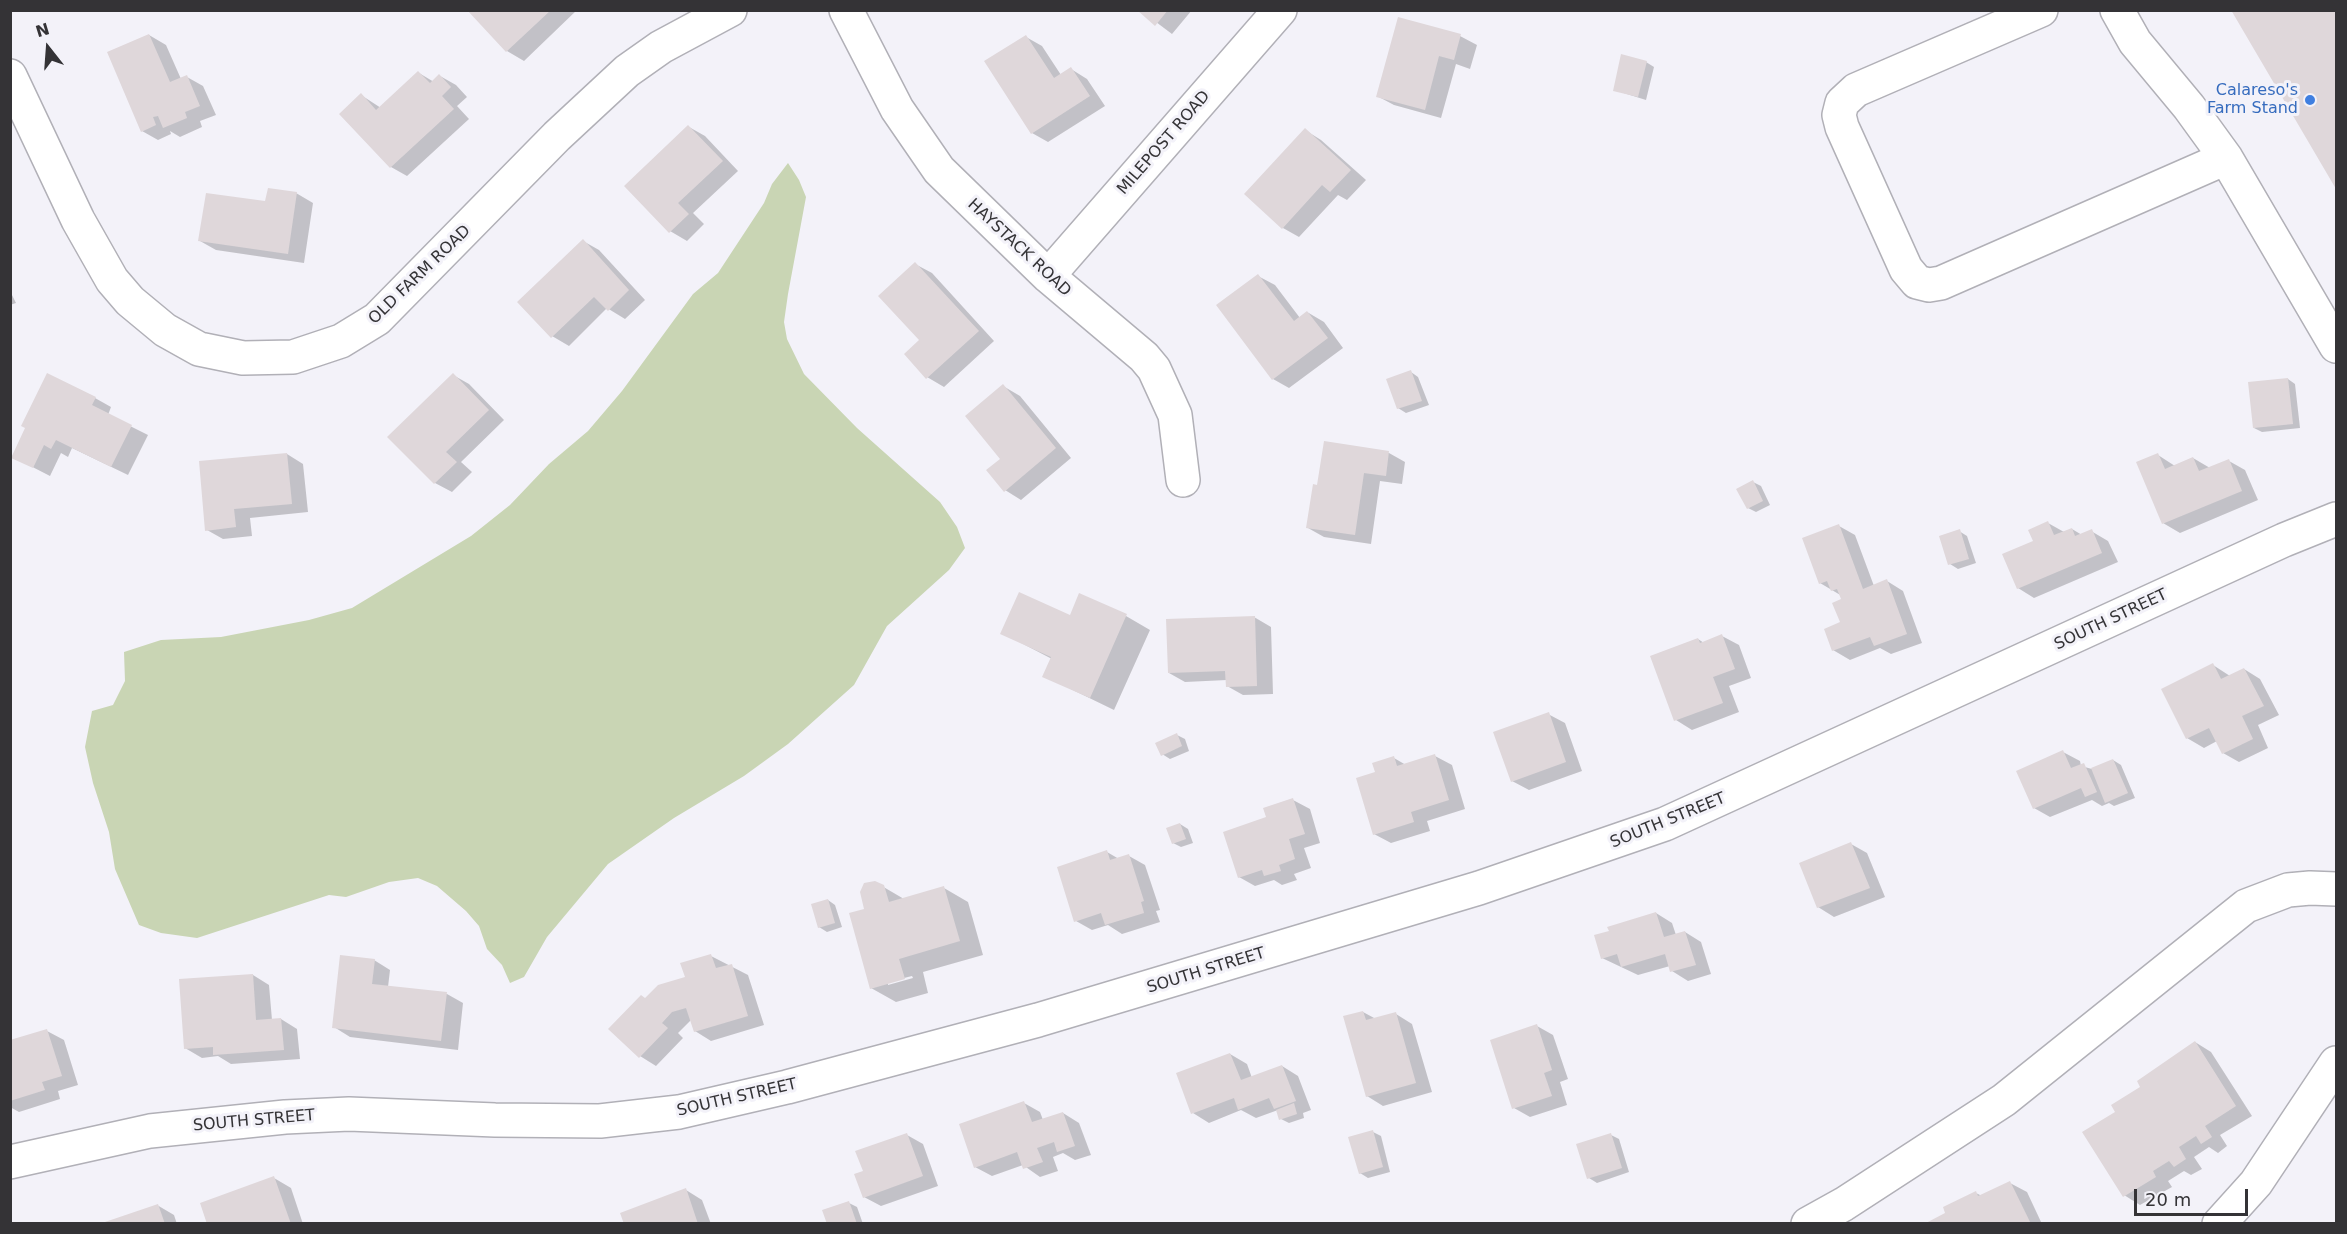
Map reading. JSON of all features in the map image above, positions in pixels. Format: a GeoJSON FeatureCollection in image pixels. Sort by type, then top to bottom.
{"type":"FeatureCollection","features":[{"type":"Feature","properties":{"kind":"street","name":"OLD FARM ROAD"},"geometry":{"type":"LineString","coordinates":[[10,76],[78,220],[112,280],[130,301],[165,330],[199,349],[243,358],[292,357],[341,341],[377,319],[564,129],[627,71],[661,47],[730,10]]}},
{"type":"Feature","properties":{"kind":"street","name":"HAYSTACK ROAD"},"geometry":{"type":"LineString","coordinates":[[846,10],[917,142],[939,170],[1048,276],[1144,357],[1154,369],[1175,415],[1183,480]]}},
{"type":"Feature","properties":{"kind":"street","name":"MILEPOST ROAD"},"geometry":{"type":"LineString","coordinates":[[1048,276],[1280,10]]}},
{"type":"Feature","properties":{"kind":"street"},"geometry":{"type":"LineString","coordinates":[[2041,10],[1856,90],[1842,103],[1839,115],[1842,127],[1912,279],[1929,285],[1941,283],[2226,158]]}},
{"type":"Feature","properties":{"kind":"street"},"geometry":{"type":"LineString","coordinates":[[2117,10],[2135,42],[2189,107],[2226,158],[2337,346]]}},
{"type":"Feature","properties":{"kind":"street","name":"SOUTH STREET"},"geometry":{"type":"LineString","coordinates":[[10,1162],[150,1131],[285,1117],[349,1114],[590,1121],[679,1112],[788,1087],[1038,1020],[1479,888],[1665,824],[2284,540],[2337,519]]}},
{"type":"Feature","properties":{"kind":"street"},"geometry":{"type":"LineString","coordinates":[[1808,1224],[1844,1204],[2004,1100],[2246,906],[2288,890],[2310,888],[2337,890]]}},
{"type":"Feature","properties":{"kind":"street"},"geometry":{"type":"LineString","coordinates":[[2219,1224],[2256,1183],[2337,1062]]}},
{"type":"Feature","properties":{"kind":"green space"},"geometry":{"type":"Polygon","coordinates":[[[788,163],[806,197],[784,322],[787,339],[804,374],[857,428],[940,502],[957,527],[965,548],[949,570],[887,626],[854,685],[788,744],[744,776],[674,818],[608,864],[547,937],[524,977],[510,983],[502,965],[487,949],[479,926],[466,911],[437,886],[418,878],[389,882],[346,897],[329,895],[197,938],[161,933],[139,925],[115,869],[109,832],[93,783],[85,747],[92,711],[113,705],[125,681],[124,652],[161,640],[221,637],[309,620],[352,608],[471,536],[510,505],[549,464],[588,431],[622,391],[693,294],[718,273],[764,203],[772,184],[788,163]]]}},
{"type":"Feature","properties":{"kind":"building"},"geometry":{"type":"Polygon","coordinates":[[[467,10],[551,10],[506,52],[467,10]]]}},
{"type":"Feature","properties":{"kind":"building"},"geometry":{"type":"Polygon","coordinates":[[[1137,10],[1168,10],[1155,26],[1137,10]]]}},
{"type":"Feature","properties":{"kind":"building","name":"Calareso's Farm Stand"},"geometry":{"type":"Polygon","coordinates":[[[2231,10],[2336,10],[2336,189],[2231,10]]]}},
{"type":"Feature","properties":{"kind":"building"},"geometry":{"type":"Polygon","coordinates":[[[1398,17],[1461,34],[1454,60],[1439,56],[1425,110],[1376,97],[1398,17]]]}},
{"type":"Feature","properties":{"kind":"building"},"geometry":{"type":"Polygon","coordinates":[[[149,34],[170,82],[187,75],[200,106],[185,112],[187,118],[163,128],[158,116],[153,117],[156,125],[141,132],[107,52],[149,34]]]}},
{"type":"Feature","properties":{"kind":"building"},"geometry":{"type":"Polygon","coordinates":[[[1026,35],[1054,78],[1071,67],[1090,96],[1031,134],[984,61],[1026,35]]]}},
{"type":"Feature","properties":{"kind":"building"},"geometry":{"type":"Polygon","coordinates":[[[1621,54],[1647,61],[1638,97],[1613,91],[1621,54]]]}},
{"type":"Feature","properties":{"kind":"building"},"geometry":{"type":"Polygon","coordinates":[[[418,71],[430,83],[439,74],[451,87],[442,96],[454,109],[390,168],[339,114],[361,93],[376,110],[418,71]]]}},
{"type":"Feature","properties":{"kind":"building"},"geometry":{"type":"Polygon","coordinates":[[[688,125],[723,161],[678,203],[689,214],[669,233],[624,186],[688,125]]]}},
{"type":"Feature","properties":{"kind":"building"},"geometry":{"type":"Polygon","coordinates":[[[1305,128],[1351,170],[1330,192],[1322,185],[1282,229],[1244,194],[1305,128]]]}},
{"type":"Feature","properties":{"kind":"building"},"geometry":{"type":"Polygon","coordinates":[[[268,188],[297,192],[288,254],[198,241],[206,193],[265,201],[268,188]]]}},
{"type":"Feature","properties":{"kind":"building"},"geometry":{"type":"Polygon","coordinates":[[[583,239],[629,290],[608,311],[594,297],[551,338],[517,302],[583,239]]]}},
{"type":"Feature","properties":{"kind":"building"},"geometry":{"type":"Polygon","coordinates":[[[915,262],[979,331],[926,379],[904,354],[919,340],[878,296],[915,262]]]}},
{"type":"Feature","properties":{"kind":"building"},"geometry":{"type":"Polygon","coordinates":[[[1258,274],[1294,321],[1307,311],[1328,338],[1272,380],[1216,305],[1258,274]]]}},
{"type":"Feature","properties":{"kind":"building"},"geometry":{"type":"Polygon","coordinates":[[[1411,370],[1422,401],[1397,409],[1386,379],[1411,370]]]}},
{"type":"Feature","properties":{"kind":"building"},"geometry":{"type":"Polygon","coordinates":[[[47,373],[96,397],[92,405],[132,425],[111,467],[56,440],[51,449],[44,445],[33,468],[11,458],[25,428],[21,426],[47,373]]]}},
{"type":"Feature","properties":{"kind":"building"},"geometry":{"type":"Polygon","coordinates":[[[453,373],[489,410],[446,452],[457,462],[434,484],[387,437],[453,373]]]}},
{"type":"Feature","properties":{"kind":"building"},"geometry":{"type":"Polygon","coordinates":[[[2288,378],[2293,424],[2253,428],[2248,382],[2288,378]]]}},
{"type":"Feature","properties":{"kind":"building"},"geometry":{"type":"Polygon","coordinates":[[[1003,384],[1056,448],[1004,492],[986,470],[1000,459],[965,416],[1003,384]]]}},
{"type":"Feature","properties":{"kind":"building"},"geometry":{"type":"Polygon","coordinates":[[[1324,441],[1389,451],[1386,476],[1364,473],[1355,535],[1306,528],[1313,484],[1317,485],[1324,441]]]}},
{"type":"Feature","properties":{"kind":"building"},"geometry":{"type":"Polygon","coordinates":[[[287,453],[292,504],[234,509],[236,527],[205,531],[199,461],[287,453]]]}},
{"type":"Feature","properties":{"kind":"building"},"geometry":{"type":"Polygon","coordinates":[[[2158,453],[2165,469],[2193,457],[2199,471],[2229,459],[2242,491],[2162,524],[2136,462],[2158,453]]]}},
{"type":"Feature","properties":{"kind":"building"},"geometry":{"type":"Polygon","coordinates":[[[1753,480],[1763,501],[1747,509],[1736,489],[1753,480]]]}},
{"type":"Feature","properties":{"kind":"building"},"geometry":{"type":"Polygon","coordinates":[[[2048,521],[2054,535],[2072,528],[2075,536],[2092,529],[2102,553],[2017,589],[2002,554],[2033,541],[2028,530],[2048,521]]]}},
{"type":"Feature","properties":{"kind":"building"},"geometry":{"type":"Polygon","coordinates":[[[1839,524],[1863,589],[1887,579],[1907,634],[1874,646],[1870,637],[1832,651],[1824,629],[1840,622],[1832,603],[1841,599],[1837,589],[1831,591],[1827,581],[1819,584],[1802,538],[1839,524]]]}},
{"type":"Feature","properties":{"kind":"building"},"geometry":{"type":"Polygon","coordinates":[[[1960,529],[1969,559],[1948,565],[1939,536],[1960,529]]]}},
{"type":"Feature","properties":{"kind":"building"},"geometry":{"type":"Polygon","coordinates":[[[1019,592],[1070,615],[1079,593],[1127,614],[1090,698],[1042,677],[1051,657],[1000,634],[1019,592]]]}},
{"type":"Feature","properties":{"kind":"building"},"geometry":{"type":"Polygon","coordinates":[[[1255,616],[1257,686],[1226,687],[1225,671],[1168,673],[1166,619],[1255,616]]]}},
{"type":"Feature","properties":{"kind":"building"},"geometry":{"type":"Polygon","coordinates":[[[1722,634],[1735,669],[1713,677],[1723,703],[1674,721],[1650,656],[1698,638],[1700,643],[1722,634]]]}},
{"type":"Feature","properties":{"kind":"building"},"geometry":{"type":"Polygon","coordinates":[[[2213,663],[2221,679],[2244,668],[2264,706],[2242,716],[2253,739],[2222,754],[2209,728],[2186,739],[2161,689],[2213,663]]]}},
{"type":"Feature","properties":{"kind":"building"},"geometry":{"type":"Polygon","coordinates":[[[1549,712],[1566,762],[1511,782],[1493,732],[1549,712]]]}},
{"type":"Feature","properties":{"kind":"building"},"geometry":{"type":"Polygon","coordinates":[[[1177,733],[1182,746],[1161,756],[1155,743],[1177,733]]]}},
{"type":"Feature","properties":{"kind":"building"},"geometry":{"type":"Polygon","coordinates":[[[2063,750],[2071,768],[2084,763],[2097,792],[2085,797],[2081,788],[2033,809],[2016,771],[2063,750]]]}},
{"type":"Feature","properties":{"kind":"building"},"geometry":{"type":"Polygon","coordinates":[[[1435,754],[1449,800],[1411,812],[1414,822],[1373,835],[1356,778],[1375,772],[1372,763],[1394,756],[1397,766],[1435,754]]]}},
{"type":"Feature","properties":{"kind":"building"},"geometry":{"type":"Polygon","coordinates":[[[2113,759],[2128,793],[2105,803],[2091,768],[2113,759]]]}},
{"type":"Feature","properties":{"kind":"building"},"geometry":{"type":"Polygon","coordinates":[[[1293,798],[1305,834],[1289,839],[1295,859],[1279,865],[1281,871],[1264,876],[1262,870],[1238,878],[1223,832],[1266,817],[1263,808],[1293,798]]]}},
{"type":"Feature","properties":{"kind":"building"},"geometry":{"type":"Polygon","coordinates":[[[1180,823],[1186,839],[1172,844],[1166,828],[1180,823]]]}},
{"type":"Feature","properties":{"kind":"building"},"geometry":{"type":"Polygon","coordinates":[[[1851,842],[1870,888],[1817,908],[1799,863],[1851,842]]]}},
{"type":"Feature","properties":{"kind":"building"},"geometry":{"type":"Polygon","coordinates":[[[1107,850],[1110,860],[1129,854],[1144,901],[1141,902],[1144,913],[1105,925],[1101,913],[1074,922],[1057,867],[1107,850]]]}},
{"type":"Feature","properties":{"kind":"building"},"geometry":{"type":"Polygon","coordinates":[[[875,881],[884,885],[889,902],[944,886],[960,941],[899,959],[905,979],[870,989],[849,913],[864,909],[860,892],[864,883],[875,881]]]}},
{"type":"Feature","properties":{"kind":"building"},"geometry":{"type":"Polygon","coordinates":[[[828,899],[835,923],[818,928],[811,904],[828,899]]]}},
{"type":"Feature","properties":{"kind":"building"},"geometry":{"type":"Polygon","coordinates":[[[1656,912],[1664,937],[1685,931],[1696,965],[1670,972],[1665,954],[1621,967],[1617,954],[1601,959],[1594,935],[1609,931],[1607,927],[1656,912]]]}},
{"type":"Feature","properties":{"kind":"building"},"geometry":{"type":"Polygon","coordinates":[[[711,954],[716,968],[732,964],[748,1016],[694,1032],[686,1008],[672,1012],[662,1023],[668,1028],[639,1058],[608,1029],[641,995],[645,998],[658,985],[685,977],[680,963],[711,954]]]}},
{"type":"Feature","properties":{"kind":"building"},"geometry":{"type":"Polygon","coordinates":[[[340,955],[375,959],[372,984],[447,992],[441,1041],[332,1028],[340,955]]]}},
{"type":"Feature","properties":{"kind":"building"},"geometry":{"type":"Polygon","coordinates":[[[253,974],[256,1020],[281,1018],[284,1050],[213,1055],[213,1047],[184,1049],[179,979],[253,974]]]}},
{"type":"Feature","properties":{"kind":"building"},"geometry":{"type":"Polygon","coordinates":[[[1363,1011],[1366,1020],[1396,1012],[1416,1083],[1366,1097],[1343,1016],[1363,1011]]]}},
{"type":"Feature","properties":{"kind":"building"},"geometry":{"type":"Polygon","coordinates":[[[1537,1024],[1552,1070],[1544,1073],[1552,1096],[1512,1109],[1490,1040],[1537,1024]]]}},
{"type":"Feature","properties":{"kind":"building"},"geometry":{"type":"Polygon","coordinates":[[[47,1029],[62,1076],[42,1082],[45,1090],[10,1101],[10,1040],[47,1029]]]}},
{"type":"Feature","properties":{"kind":"building"},"geometry":{"type":"Polygon","coordinates":[[[2195,1041],[2236,1106],[2205,1126],[2212,1137],[2201,1144],[2196,1136],[2179,1147],[2186,1159],[2174,1167],[2169,1161],[2153,1171],[2156,1177],[2123,1197],[2082,1132],[2115,1112],[2111,1105],[2140,1087],[2137,1081],[2195,1041]]]}},
{"type":"Feature","properties":{"kind":"building"},"geometry":{"type":"Polygon","coordinates":[[[1230,1053],[1241,1080],[1282,1065],[1296,1101],[1274,1109],[1269,1098],[1238,1110],[1234,1098],[1191,1114],[1176,1073],[1230,1053]]]}},
{"type":"Feature","properties":{"kind":"building"},"geometry":{"type":"Polygon","coordinates":[[[1024,1101],[1032,1122],[1063,1112],[1075,1146],[1057,1152],[1054,1142],[1037,1148],[1043,1162],[1023,1169],[1017,1152],[974,1168],[959,1124],[1024,1101]]]}},
{"type":"Feature","properties":{"kind":"building"},"geometry":{"type":"Polygon","coordinates":[[[1294,1103],[1297,1114],[1279,1120],[1276,1110],[1294,1103]]]}},
{"type":"Feature","properties":{"kind":"building"},"geometry":{"type":"Polygon","coordinates":[[[1373,1130],[1383,1167],[1359,1174],[1348,1137],[1373,1130]]]}},
{"type":"Feature","properties":{"kind":"building"},"geometry":{"type":"Polygon","coordinates":[[[907,1133],[923,1176],[863,1198],[854,1174],[863,1171],[855,1151],[907,1133]]]}},
{"type":"Feature","properties":{"kind":"building"},"geometry":{"type":"Polygon","coordinates":[[[1611,1133],[1622,1168],[1587,1179],[1576,1144],[1611,1133]]]}},
{"type":"Feature","properties":{"kind":"building"},"geometry":{"type":"Polygon","coordinates":[[[274,1176],[291,1224],[207,1224],[200,1203],[274,1176]]]}},
{"type":"Feature","properties":{"kind":"building"},"geometry":{"type":"Polygon","coordinates":[[[2010,1181],[2031,1224],[1924,1224],[1945,1213],[1943,1207],[1976,1191],[1978,1196],[2010,1181]]]}},
{"type":"Feature","properties":{"kind":"building"},"geometry":{"type":"Polygon","coordinates":[[[686,1188],[698,1224],[624,1224],[620,1213],[686,1188]]]}},
{"type":"Feature","properties":{"kind":"building"},"geometry":{"type":"Polygon","coordinates":[[[849,1201],[857,1224],[827,1224],[822,1210],[849,1201]]]}},
{"type":"Feature","properties":{"kind":"building"},"geometry":{"type":"Polygon","coordinates":[[[158,1204],[165,1224],[102,1224],[102,1223],[158,1204]]]}},
{"type":"Feature","properties":{"kind":"place","name":"Calareso's Farm Stand"},"geometry":{"type":"Point","coordinates":[2310,100]}}]}
